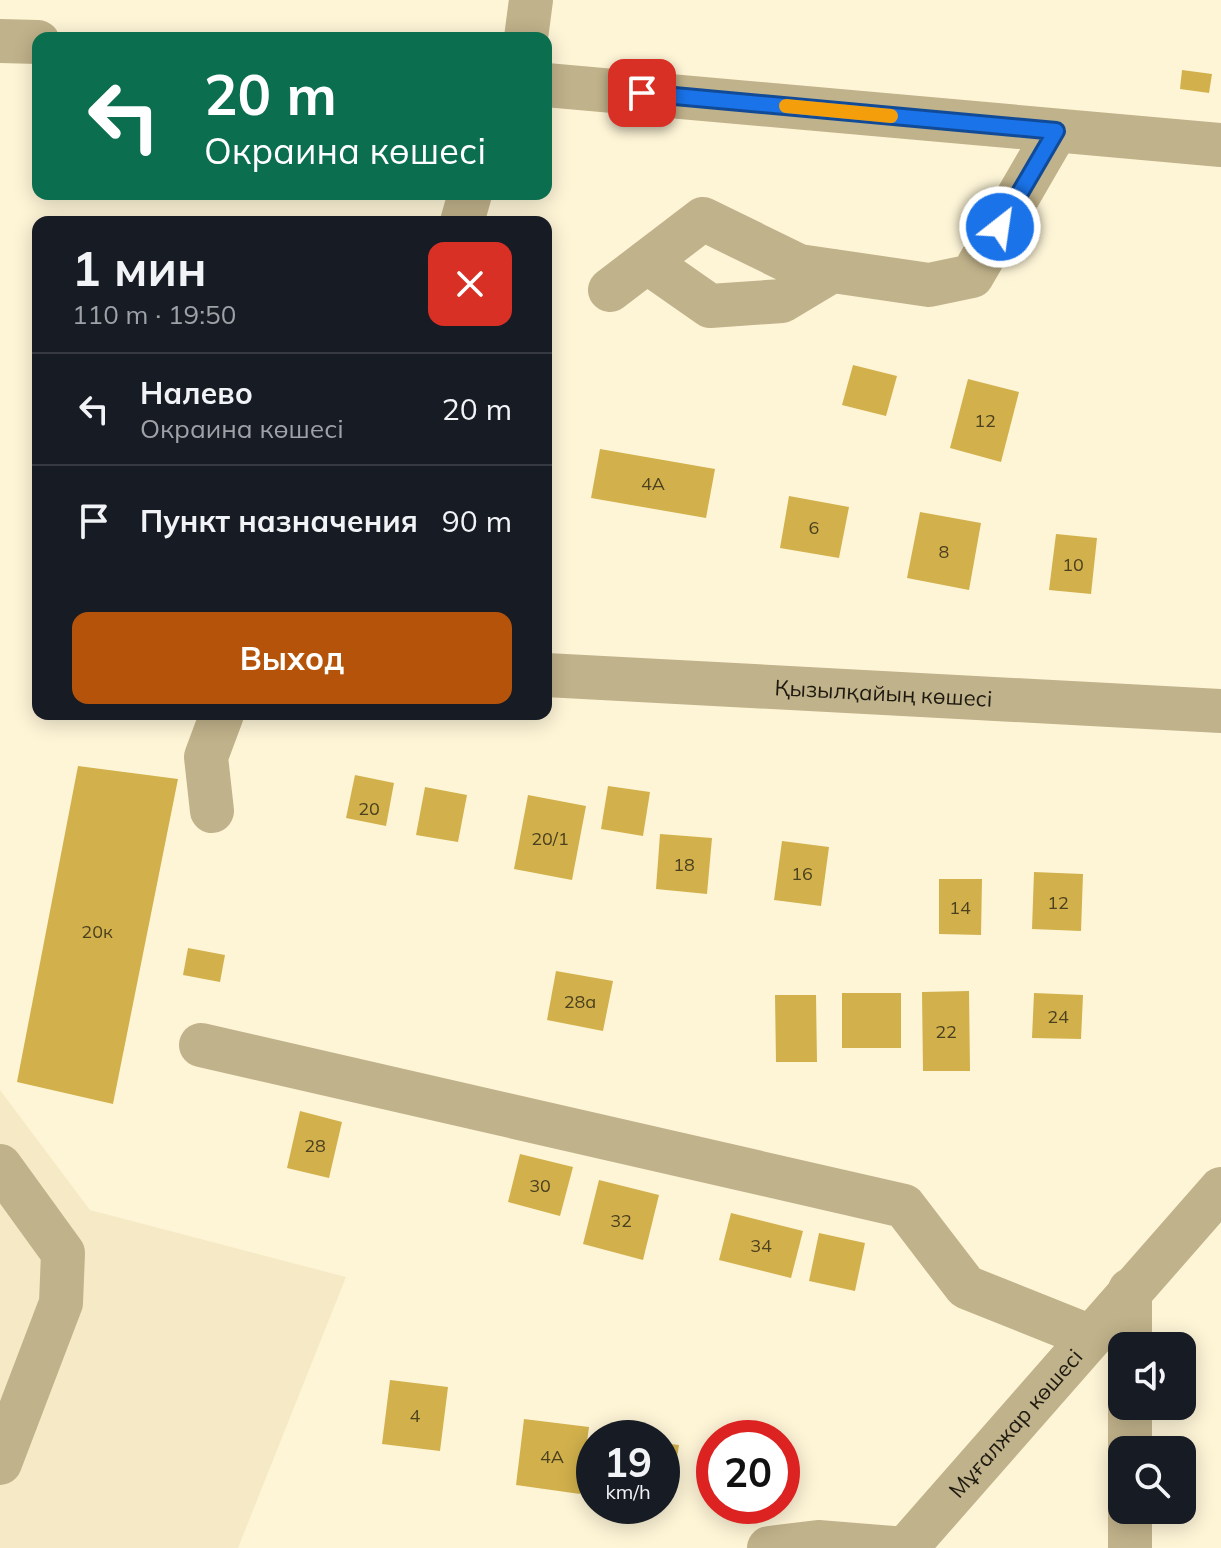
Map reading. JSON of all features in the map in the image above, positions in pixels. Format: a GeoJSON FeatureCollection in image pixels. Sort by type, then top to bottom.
{"type":"FeatureCollection","features":[{"type":"Feature","properties":{"kind":"street"},"geometry":{"type":"LineString","coordinates":[[527,32],[531,0]]}},
{"type":"Feature","properties":{"kind":"street"},"geometry":{"type":"LineString","coordinates":[[0,41],[32,42]]}},
{"type":"Feature","properties":{"kind":"street"},"geometry":{"type":"LineString","coordinates":[[552,86],[1221,145]]}},
{"type":"Feature","properties":{"kind":"street"},"geometry":{"type":"LineString","coordinates":[[610,290],[703,219],[799,266],[929,285],[972,276],[1056,131]]}},
{"type":"Feature","properties":{"kind":"street"},"geometry":{"type":"LineString","coordinates":[[647,262],[710,306],[782,301],[832,271]]}},
{"type":"Feature","properties":{"kind":"street","name":"Қызылқайың көшесі"},"geometry":{"type":"LineString","coordinates":[[552,675],[1221,711]]}},
{"type":"Feature","properties":{"kind":"street"},"geometry":{"type":"LineString","coordinates":[[212,811],[206,757],[220,720]]}},
{"type":"Feature","properties":{"kind":"street"},"geometry":{"type":"LineString","coordinates":[[201,1045],[904,1206],[966,1287],[1108,1341]]}},
{"type":"Feature","properties":{"kind":"street"},"geometry":{"type":"LineString","coordinates":[[0,1166],[63,1253],[61,1303],[0,1463]]}},
{"type":"Feature","properties":{"kind":"street","name":"Мұғалжар көшесі"},"geometry":{"type":"LineString","coordinates":[[1114,1332],[1130,1290],[1221,1189]]}},
{"type":"Feature","properties":{"kind":"street","name":"Мұғалжар көшесі"},"geometry":{"type":"LineString","coordinates":[[906,1548],[1108,1344]]}},
{"type":"Feature","properties":{"kind":"street"},"geometry":{"type":"LineString","coordinates":[[1130,1524],[1130,1548]]}},
{"type":"Feature","properties":{"kind":"street"},"geometry":{"type":"LineString","coordinates":[[769,1548],[818,1542],[893,1548]]}},
{"type":"Feature","properties":{"kind":"shaded area"},"geometry":{"type":"Polygon","coordinates":[[[0,1090],[90,1210],[346,1277],[238,1548],[0,1548],[0,1090]]]}},
{"type":"Feature","properties":{"kind":"building"},"geometry":{"type":"Polygon","coordinates":[[[1182,70],[1212,74],[1209,93],[1180,89],[1182,70]]]}},
{"type":"Feature","properties":{"kind":"building"},"geometry":{"type":"Polygon","coordinates":[[[853,365],[897,376],[886,416],[842,405],[853,365]]]}},
{"type":"Feature","properties":{"kind":"building"},"geometry":{"type":"Polygon","coordinates":[[[968,379],[1019,392],[1001,462],[950,448],[968,379]]]}},
{"type":"Feature","properties":{"kind":"building"},"geometry":{"type":"Polygon","coordinates":[[[600,449],[715,469],[706,518],[591,498],[600,449]]]}},
{"type":"Feature","properties":{"kind":"building"},"geometry":{"type":"Polygon","coordinates":[[[789,496],[849,507],[839,558],[780,548],[789,496]]]}},
{"type":"Feature","properties":{"kind":"building"},"geometry":{"type":"Polygon","coordinates":[[[920,512],[981,523],[969,590],[907,578],[920,512]]]}},
{"type":"Feature","properties":{"kind":"building"},"geometry":{"type":"Polygon","coordinates":[[[1056,534],[1097,538],[1091,594],[1049,590],[1056,534]]]}},
{"type":"Feature","properties":{"kind":"building"},"geometry":{"type":"Polygon","coordinates":[[[78,766],[178,779],[113,1104],[17,1082],[78,766]]]}},
{"type":"Feature","properties":{"kind":"building"},"geometry":{"type":"Polygon","coordinates":[[[355,775],[394,783],[386,826],[346,818],[355,775]]]}},
{"type":"Feature","properties":{"kind":"building"},"geometry":{"type":"Polygon","coordinates":[[[608,786],[650,792],[643,836],[601,829],[608,786]]]}},
{"type":"Feature","properties":{"kind":"building"},"geometry":{"type":"Polygon","coordinates":[[[425,787],[467,795],[458,842],[416,835],[425,787]]]}},
{"type":"Feature","properties":{"kind":"building"},"geometry":{"type":"Polygon","coordinates":[[[528,795],[586,806],[572,880],[514,869],[528,795]]]}},
{"type":"Feature","properties":{"kind":"building"},"geometry":{"type":"Polygon","coordinates":[[[660,834],[712,838],[707,894],[656,889],[660,834]]]}},
{"type":"Feature","properties":{"kind":"building"},"geometry":{"type":"Polygon","coordinates":[[[782,841],[829,847],[821,906],[774,900],[782,841]]]}},
{"type":"Feature","properties":{"kind":"building"},"geometry":{"type":"Polygon","coordinates":[[[1034,872],[1083,874],[1081,931],[1032,929],[1034,872]]]}},
{"type":"Feature","properties":{"kind":"building"},"geometry":{"type":"Polygon","coordinates":[[[939,879],[982,879],[981,935],[939,934],[939,879]]]}},
{"type":"Feature","properties":{"kind":"building"},"geometry":{"type":"Polygon","coordinates":[[[188,948],[225,955],[220,982],[183,975],[188,948]]]}},
{"type":"Feature","properties":{"kind":"building"},"geometry":{"type":"Polygon","coordinates":[[[556,971],[613,981],[603,1031],[547,1020],[556,971]]]}},
{"type":"Feature","properties":{"kind":"building"},"geometry":{"type":"Polygon","coordinates":[[[969,991],[970,1071],[923,1071],[922,992],[969,991]]]}},
{"type":"Feature","properties":{"kind":"building"},"geometry":{"type":"Polygon","coordinates":[[[842,993],[901,993],[901,1048],[842,1048],[842,993]]]}},
{"type":"Feature","properties":{"kind":"building"},"geometry":{"type":"Polygon","coordinates":[[[1034,993],[1083,995],[1081,1039],[1032,1038],[1034,993]]]}},
{"type":"Feature","properties":{"kind":"building"},"geometry":{"type":"Polygon","coordinates":[[[775,995],[816,995],[817,1062],[776,1062],[775,995]]]}},
{"type":"Feature","properties":{"kind":"building"},"geometry":{"type":"Polygon","coordinates":[[[300,1111],[342,1122],[329,1178],[287,1168],[300,1111]]]}},
{"type":"Feature","properties":{"kind":"building"},"geometry":{"type":"Polygon","coordinates":[[[520,1154],[573,1167],[560,1216],[508,1202],[520,1154]]]}},
{"type":"Feature","properties":{"kind":"building"},"geometry":{"type":"Polygon","coordinates":[[[599,1180],[659,1195],[643,1260],[583,1244],[599,1180]]]}},
{"type":"Feature","properties":{"kind":"building"},"geometry":{"type":"Polygon","coordinates":[[[731,1213],[803,1231],[791,1278],[719,1260],[731,1213]]]}},
{"type":"Feature","properties":{"kind":"building"},"geometry":{"type":"Polygon","coordinates":[[[819,1233],[865,1243],[855,1291],[809,1281],[819,1233]]]}},
{"type":"Feature","properties":{"kind":"building"},"geometry":{"type":"Polygon","coordinates":[[[390,1380],[448,1387],[440,1451],[382,1444],[390,1380]]]}},
{"type":"Feature","properties":{"kind":"building"},"geometry":{"type":"Polygon","coordinates":[[[524,1419],[576,1425],[576,1493],[516,1485],[524,1419]]]}},
{"type":"Feature","properties":{"kind":"slow traffic"},"geometry":{"type":"LineString","coordinates":[[786,106],[891,116]]}},
{"type":"Feature","properties":{"kind":"route"},"geometry":{"type":"LineString","coordinates":[[642,93],[1056,131],[1000,227]]}}]}
